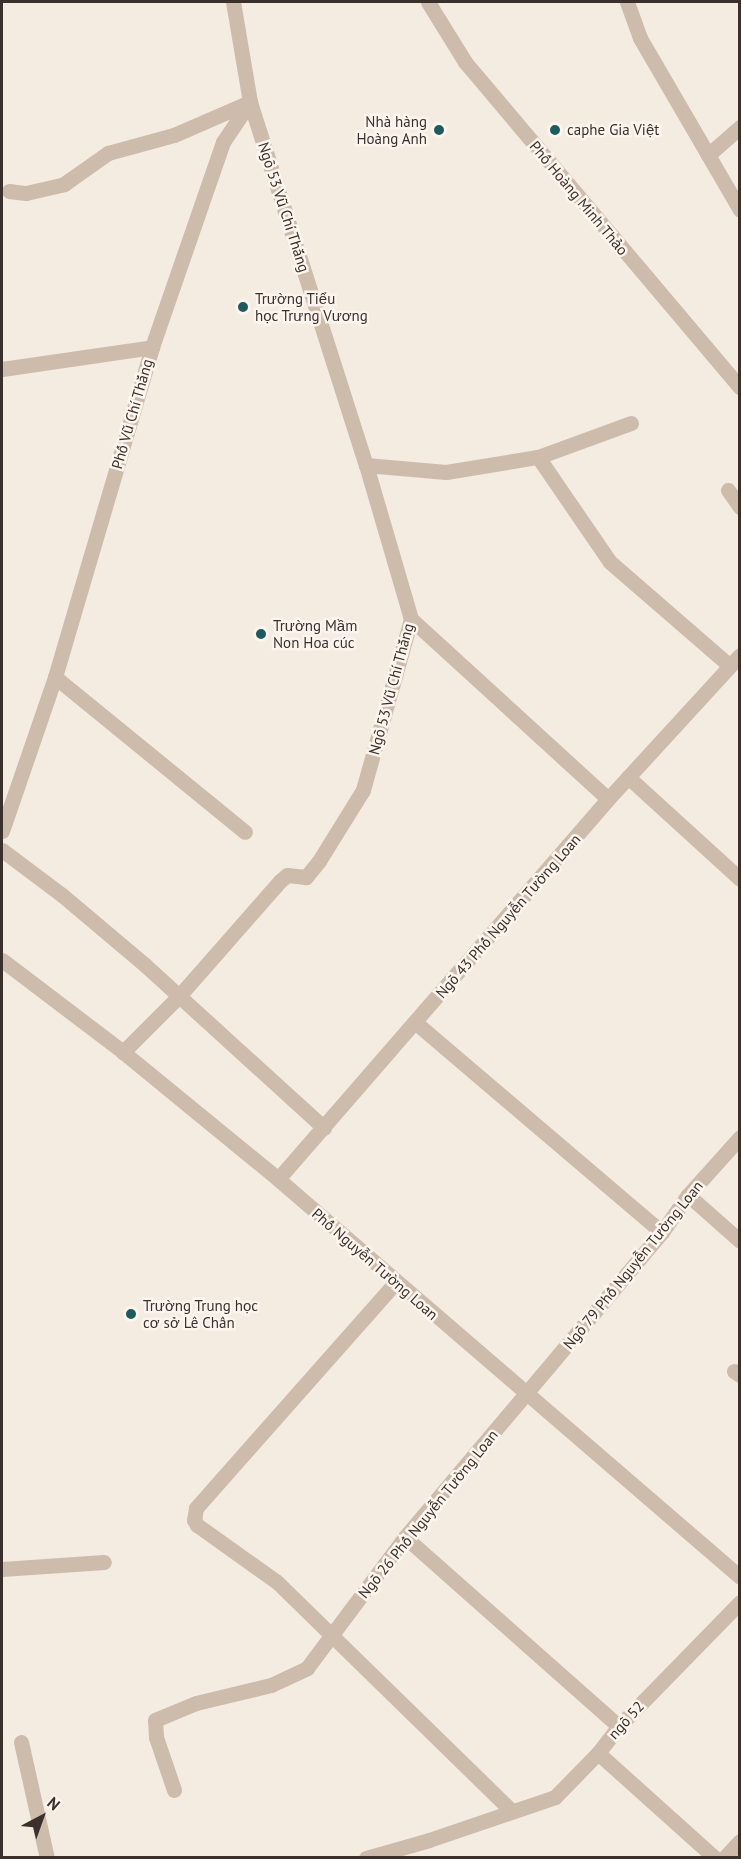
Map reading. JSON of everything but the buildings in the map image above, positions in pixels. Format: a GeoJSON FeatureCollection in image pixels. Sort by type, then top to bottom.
{"type":"FeatureCollection","features":[{"type":"Feature","properties":{"kind":"street"},"geometry":{"type":"LineString","coordinates":[[9,190],[26,194],[64,184],[108,153],[174,135],[250,102],[233,2]]}},
{"type":"Feature","properties":{"kind":"street","name":"Phố Hoàng Minh Thảo"},"geometry":{"type":"LineString","coordinates":[[428,2],[465,62],[740,387]]}},
{"type":"Feature","properties":{"kind":"street"},"geometry":{"type":"LineString","coordinates":[[627,2],[640,38],[740,210]]}},
{"type":"Feature","properties":{"kind":"street","name":"Phố Vũ Chí Thắng"},"geometry":{"type":"LineString","coordinates":[[2,831],[55,677],[152,347],[223,142],[250,102]]}},
{"type":"Feature","properties":{"kind":"street","name":"Ngõ 53 Vũ Chí Thắng"},"geometry":{"type":"LineString","coordinates":[[123,1052],[180,995],[280,881],[287,875],[302,878],[309,874],[363,790],[411,619],[366,465],[250,102]]}},
{"type":"Feature","properties":{"kind":"street"},"geometry":{"type":"LineString","coordinates":[[708,155],[740,128]]}},
{"type":"Feature","properties":{"kind":"street"},"geometry":{"type":"LineString","coordinates":[[2,369],[152,347]]}},
{"type":"Feature","properties":{"kind":"street"},"geometry":{"type":"LineString","coordinates":[[366,465],[446,472],[538,457],[631,423]]}},
{"type":"Feature","properties":{"kind":"street"},"geometry":{"type":"LineString","coordinates":[[538,457],[610,562],[734,660]]}},
{"type":"Feature","properties":{"kind":"street"},"geometry":{"type":"LineString","coordinates":[[728,490],[740,507]]}},
{"type":"Feature","properties":{"kind":"street"},"geometry":{"type":"LineString","coordinates":[[411,619],[608,799]]}},
{"type":"Feature","properties":{"kind":"street","name":"Ngõ 43 Phố Nguyễn Tường Loan"},"geometry":{"type":"LineString","coordinates":[[278,1179],[416,1023],[608,799],[734,660]]}},
{"type":"Feature","properties":{"kind":"street"},"geometry":{"type":"LineString","coordinates":[[55,677],[245,832]]}},
{"type":"Feature","properties":{"kind":"street"},"geometry":{"type":"LineString","coordinates":[[628,777],[740,879]]}},
{"type":"Feature","properties":{"kind":"street"},"geometry":{"type":"LineString","coordinates":[[2,850],[62,895],[180,995],[324,1128]]}},
{"type":"Feature","properties":{"kind":"street","name":"Phố Nguyễn Tường Loan"},"geometry":{"type":"LineString","coordinates":[[2,960],[123,1052],[278,1179],[395,1283],[740,1578]]}},
{"type":"Feature","properties":{"kind":"street"},"geometry":{"type":"LineString","coordinates":[[416,1023],[662,1232]]}},
{"type":"Feature","properties":{"kind":"street","name":"Ngõ 79 Phố Nguyễn Tường Loan"},"geometry":{"type":"LineString","coordinates":[[527,1394],[662,1232],[688,1195],[740,1137]]}},
{"type":"Feature","properties":{"kind":"street"},"geometry":{"type":"LineString","coordinates":[[688,1195],[740,1241]]}},
{"type":"Feature","properties":{"kind":"street"},"geometry":{"type":"LineString","coordinates":[[395,1283],[196,1508],[194,1514],[197,1525],[276,1582],[511,1810]]}},
{"type":"Feature","properties":{"kind":"street","name":"Ngõ 26 Phố Nguyễn Tường Loan"},"geometry":{"type":"LineString","coordinates":[[174,1790],[156,1737],[155,1720],[196,1703],[271,1685],[307,1668],[405,1537],[527,1394]]}},
{"type":"Feature","properties":{"kind":"street"},"geometry":{"type":"LineString","coordinates":[[405,1537],[619,1726]]}},
{"type":"Feature","properties":{"kind":"street"},"geometry":{"type":"LineString","coordinates":[[2,1569],[104,1562]]}},
{"type":"Feature","properties":{"kind":"street","name":"ngõ 52"},"geometry":{"type":"LineString","coordinates":[[715,1857],[598,1753],[619,1726],[740,1602]]}},
{"type":"Feature","properties":{"kind":"street"},"geometry":{"type":"LineString","coordinates":[[21,1742],[47,1857]]}},
{"type":"Feature","properties":{"kind":"street"},"geometry":{"type":"LineString","coordinates":[[366,1857],[429,1840],[511,1810],[555,1797],[598,1753]]}},
{"type":"Feature","properties":{"kind":"street"},"geometry":{"type":"LineString","coordinates":[[724,1857],[740,1841]]}},
{"type":"Feature","properties":{"kind":"place","name":"Nhà hàng Hoàng Anh"},"geometry":{"type":"Point","coordinates":[439,130]}},
{"type":"Feature","properties":{"kind":"place","name":"caphe Gia Việt"},"geometry":{"type":"Point","coordinates":[555,130]}},
{"type":"Feature","properties":{"kind":"place","name":"Trường Tiểu học Trưng Vương"},"geometry":{"type":"Point","coordinates":[243,307]}},
{"type":"Feature","properties":{"kind":"place","name":"Trường Mầm Non Hoa cúc"},"geometry":{"type":"Point","coordinates":[261,634]}},
{"type":"Feature","properties":{"kind":"place","name":"Trường Trung học cơ sở Lê Chân"},"geometry":{"type":"Point","coordinates":[131,1314]}}]}
